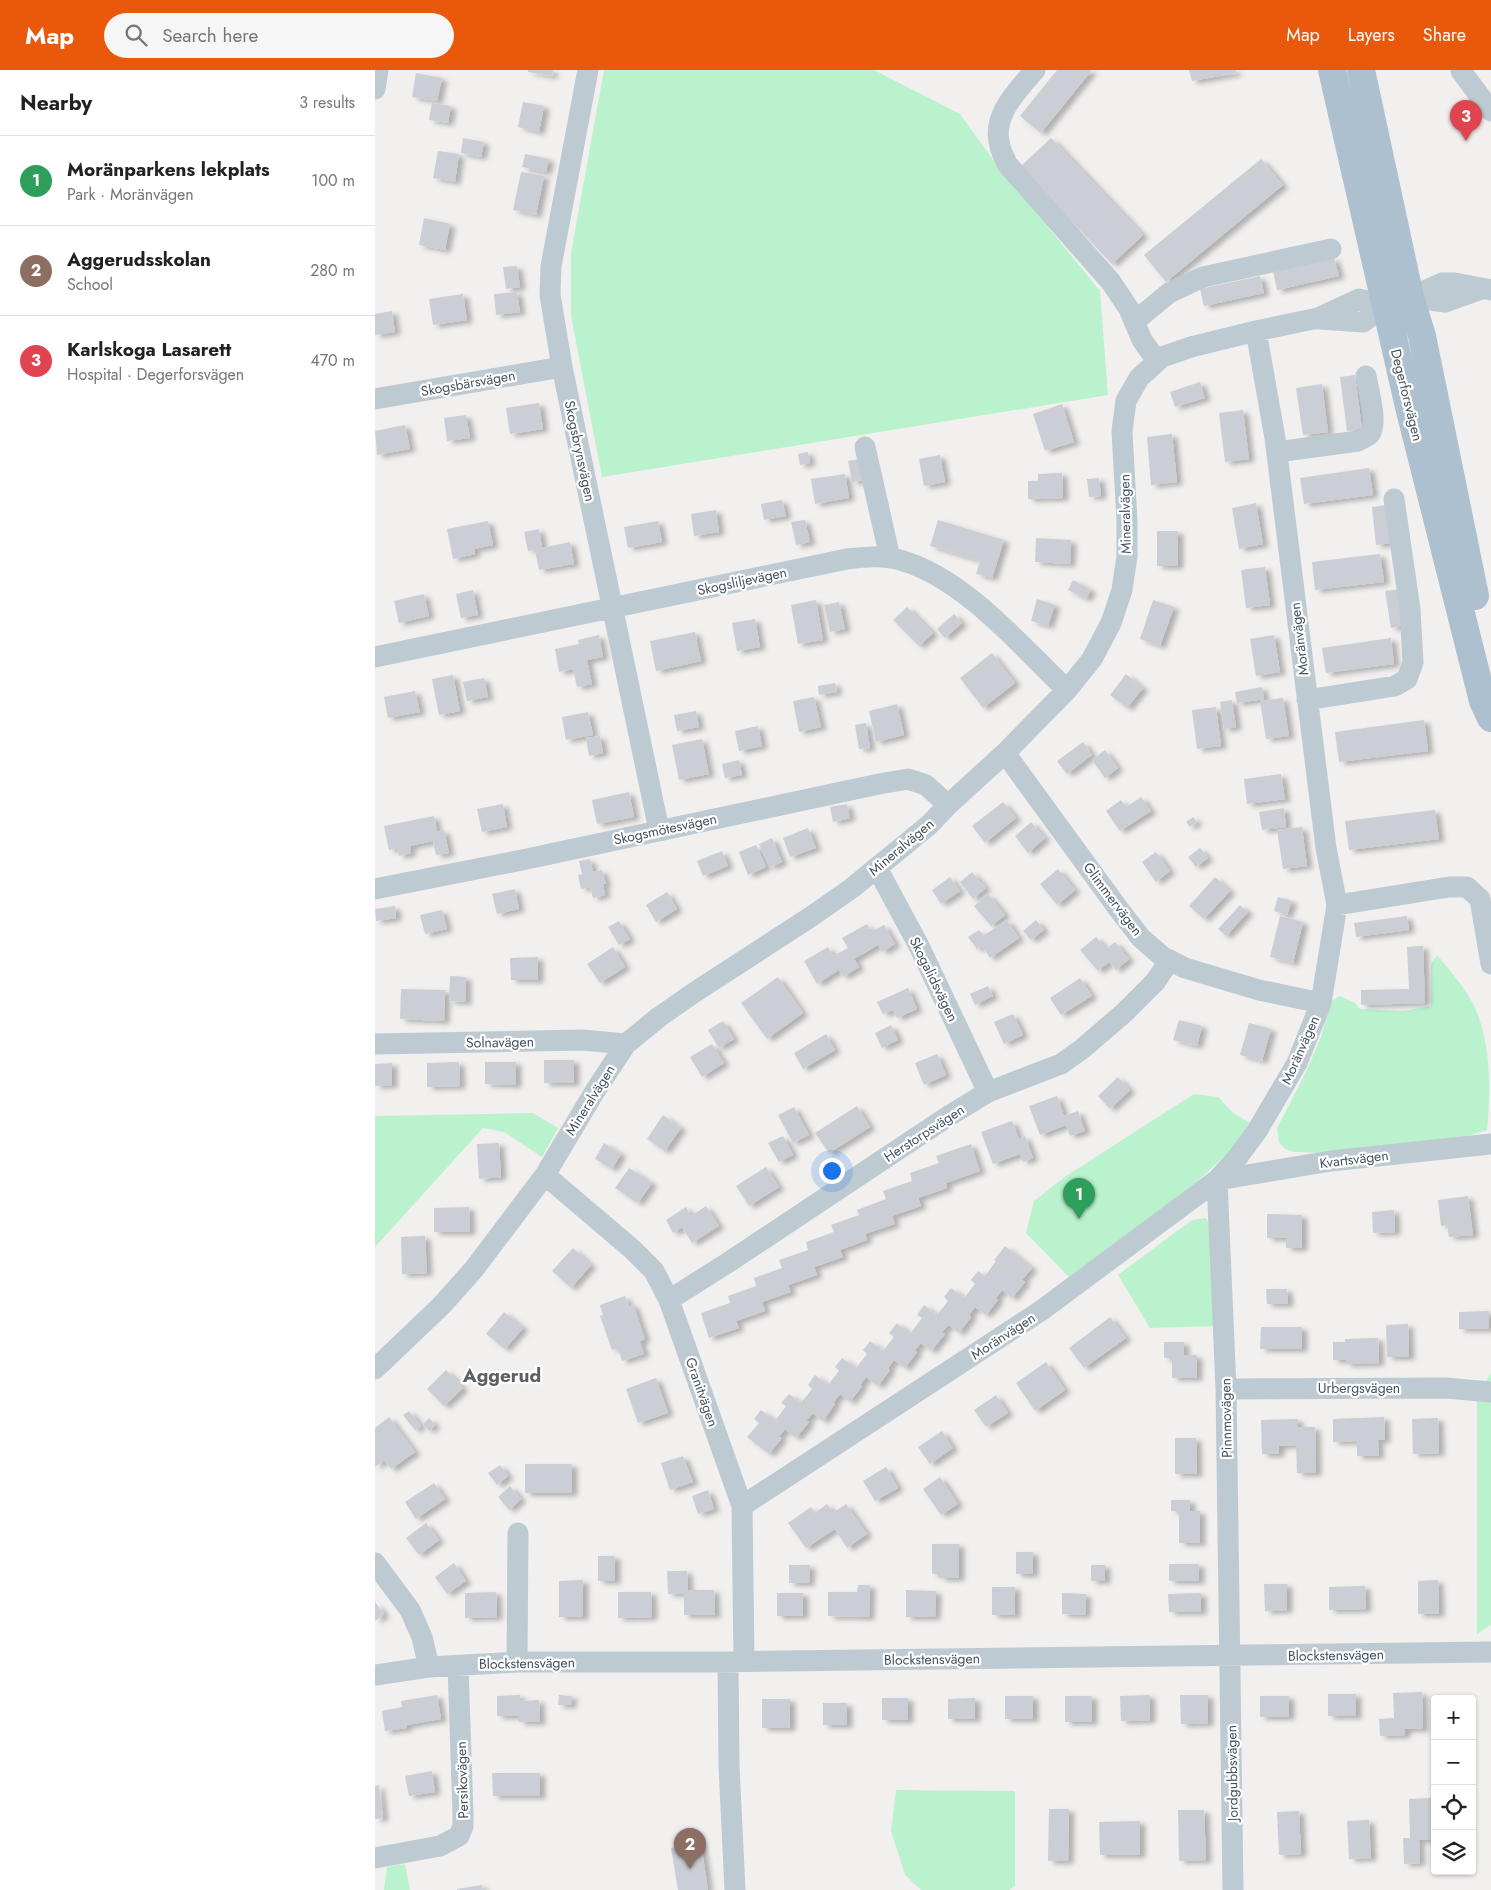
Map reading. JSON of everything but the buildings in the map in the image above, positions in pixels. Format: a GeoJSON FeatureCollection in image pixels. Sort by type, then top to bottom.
{"type":"FeatureCollection","features":[{"type":"Feature","properties":{"kind":"main road","name":"Degerforsvägen"},"geometry":{"type":"LineString","coordinates":[[1332,70],[1398,301],[1422,336],[1491,676]]}},
{"type":"Feature","properties":{"kind":"main road","name":"Degerforsvägen"},"geometry":{"type":"LineString","coordinates":[[1361,70],[1398,301],[1409,407],[1473,663],[1483,700],[1491,718]]}},
{"type":"Feature","properties":{"kind":"street"},"geometry":{"type":"LineString","coordinates":[[375,89],[378,70]]}},
{"type":"Feature","properties":{"kind":"street","name":"Skogsbrynsvägen"},"geometry":{"type":"LineString","coordinates":[[588,70],[551,266],[550,295],[562,367],[659,830]]}},
{"type":"Feature","properties":{"kind":"street"},"geometry":{"type":"LineString","coordinates":[[1035,70],[1011,98],[999,120],[999,144],[1004,158],[1007,164],[1111,282],[1129,309],[1142,340],[1157,361]]}},
{"type":"Feature","properties":{"kind":"street"},"geometry":{"type":"LineString","coordinates":[[1461,71],[1491,111]]}},
{"type":"Feature","properties":{"kind":"street"},"geometry":{"type":"LineString","coordinates":[[1134,322],[1169,293],[1203,277],[1331,249]]}},
{"type":"Feature","properties":{"kind":"street"},"geometry":{"type":"LineString","coordinates":[[1398,301],[1445,302],[1486,290]]}},
{"type":"Feature","properties":{"kind":"street","name":"Mineralvägen"},"geometry":{"type":"LineString","coordinates":[[375,1369],[442,1305],[474,1270],[545,1175],[625,1044],[666,1012],[812,916],[877,868],[929,825],[1005,753],[1067,690],[1092,659],[1111,623],[1122,590],[1127,556],[1127,512],[1122,431],[1126,401],[1139,378],[1162,357],[1191,347],[1318,318],[1363,322],[1398,301]]}},
{"type":"Feature","properties":{"kind":"street","name":"Moränvägen"},"geometry":{"type":"LineString","coordinates":[[742,1506],[1042,1310],[1217,1180],[1257,1131],[1297,1064],[1321,1003],[1337,905],[1326,848],[1277,452],[1256,331]]}},
{"type":"Feature","properties":{"kind":"street","name":"Skogsbärsvägen"},"geometry":{"type":"LineString","coordinates":[[375,399],[562,367]]}},
{"type":"Feature","properties":{"kind":"street"},"geometry":{"type":"LineString","coordinates":[[1277,452],[1358,440],[1370,434],[1373,420],[1366,376]]}},
{"type":"Feature","properties":{"kind":"street"},"geometry":{"type":"LineString","coordinates":[[865,447],[890,558]]}},
{"type":"Feature","properties":{"kind":"street"},"geometry":{"type":"LineString","coordinates":[[1307,700],[1395,686],[1407,679],[1413,662],[1410,609],[1394,499]]}},
{"type":"Feature","properties":{"kind":"street","name":"Skogsliljevägen"},"geometry":{"type":"LineString","coordinates":[[375,657],[847,559],[870,556],[898,559],[921,567],[953,585],[996,622],[1067,690]]}},
{"type":"Feature","properties":{"kind":"street","name":"Glimmervägen"},"geometry":{"type":"LineString","coordinates":[[1005,753],[1141,938],[1163,956],[1185,968],[1259,990],[1321,1003]]}},
{"type":"Feature","properties":{"kind":"street","name":"Skogsmötesvägen"},"geometry":{"type":"LineString","coordinates":[[375,889],[908,779],[926,785],[948,805]]}},
{"type":"Feature","properties":{"kind":"street","name":"Skogalidsvägen"},"geometry":{"type":"LineString","coordinates":[[877,868],[919,946],[988,1092]]}},
{"type":"Feature","properties":{"kind":"street"},"geometry":{"type":"LineString","coordinates":[[1337,905],[1449,887],[1467,887],[1480,899],[1491,964]]}},
{"type":"Feature","properties":{"kind":"street","name":"Herstorpsvägen"},"geometry":{"type":"LineString","coordinates":[[669,1300],[988,1092],[1061,1064],[1082,1049],[1125,1012],[1155,982],[1170,960]]}},
{"type":"Feature","properties":{"kind":"street","name":"Solnavägen"},"geometry":{"type":"LineString","coordinates":[[375,1044],[582,1040],[625,1044]]}},
{"type":"Feature","properties":{"kind":"street","name":"Kvartsvägen"},"geometry":{"type":"LineString","coordinates":[[1217,1180],[1331,1161],[1491,1144]]}},
{"type":"Feature","properties":{"kind":"street","name":"Granitvägen"},"geometry":{"type":"LineString","coordinates":[[545,1175],[632,1249],[654,1271],[669,1300],[742,1506],[736,1661],[729,1766],[735,1890]]}},
{"type":"Feature","properties":{"kind":"street","name":"Pinnmovägen"},"geometry":{"type":"LineString","coordinates":[[1217,1180],[1226,1389],[1231,1656]]}},
{"type":"Feature","properties":{"kind":"street","name":"Urbergsvägen"},"geometry":{"type":"LineString","coordinates":[[1226,1389],[1446,1388],[1491,1392]]}},
{"type":"Feature","properties":{"kind":"street"},"geometry":{"type":"LineString","coordinates":[[517,1662],[518,1533]]}},
{"type":"Feature","properties":{"kind":"street"},"geometry":{"type":"LineString","coordinates":[[375,1563],[410,1610],[422,1637],[429,1667]]}},
{"type":"Feature","properties":{"kind":"street","name":"Blockstensvägen"},"geometry":{"type":"LineString","coordinates":[[375,1675],[429,1667],[517,1662],[1490,1653]]}},
{"type":"Feature","properties":{"kind":"street","name":"Jordgubbsvägen"},"geometry":{"type":"LineString","coordinates":[[1231,1656],[1233,1890]]}},
{"type":"Feature","properties":{"kind":"street","name":"Persikovägen"},"geometry":{"type":"LineString","coordinates":[[375,1858],[440,1846],[459,1836],[463,1826],[463,1814],[458,1666]]}},
{"type":"Feature","properties":{"kind":"green space"},"geometry":{"type":"Polygon","coordinates":[[[604,70],[874,70],[960,114],[991,157],[1100,291],[1108,395],[602,477],[571,316],[571,253],[604,70]]]}},
{"type":"Feature","properties":{"kind":"green space"},"geometry":{"type":"Polygon","coordinates":[[[1437,955],[1467,994],[1480,1022],[1489,1068],[1487,1130],[1464,1137],[1324,1153],[1294,1152],[1285,1149],[1279,1142],[1277,1128],[1306,1072],[1321,1037],[1330,1002],[1340,996],[1355,1003],[1360,1009],[1404,1011],[1431,1006],[1431,964],[1437,955]]]}},
{"type":"Feature","properties":{"kind":"green space"},"geometry":{"type":"Polygon","coordinates":[[[1194,1094],[1218,1097],[1232,1112],[1250,1123],[1230,1151],[1187,1191],[1069,1277],[1026,1233],[1034,1201],[1066,1176],[1194,1094]]]}},
{"type":"Feature","properties":{"kind":"green space"},"geometry":{"type":"Polygon","coordinates":[[[533,1113],[558,1128],[542,1157],[504,1132],[483,1128],[375,1247],[375,1116],[533,1113]]]}},
{"type":"Feature","properties":{"kind":"green space"},"geometry":{"type":"Polygon","coordinates":[[[1206,1218],[1210,1226],[1217,1326],[1150,1328],[1118,1275],[1192,1220],[1206,1218]]]}},
{"type":"Feature","properties":{"kind":"green space"},"geometry":{"type":"Polygon","coordinates":[[[1491,1373],[1491,1625],[1477,1634],[1477,1398],[1491,1373]]]}},
{"type":"Feature","properties":{"kind":"green space"},"geometry":{"type":"Polygon","coordinates":[[[896,1790],[1015,1791],[1015,1886],[1009,1890],[921,1890],[905,1875],[891,1831],[896,1790]]]}},
{"type":"Feature","properties":{"kind":"green space"},"geometry":{"type":"Polygon","coordinates":[[[405,1864],[410,1890],[384,1890],[387,1867],[405,1864]]]}},
{"type":"Feature","properties":{"kind":"place","name":"Karlskoga Lasarett"},"geometry":{"type":"Point","coordinates":[1466,141]}},
{"type":"Feature","properties":{"kind":"place","name":"Moränparkens lekplats"},"geometry":{"type":"Point","coordinates":[1079,1219]}},
{"type":"Feature","properties":{"kind":"place","name":"Aggerudsskolan"},"geometry":{"type":"Point","coordinates":[690,1869]}},
{"type":"Feature","properties":{"kind":"district","name":"Aggerud"},"geometry":{"type":"Point","coordinates":[502,1375]}}]}
